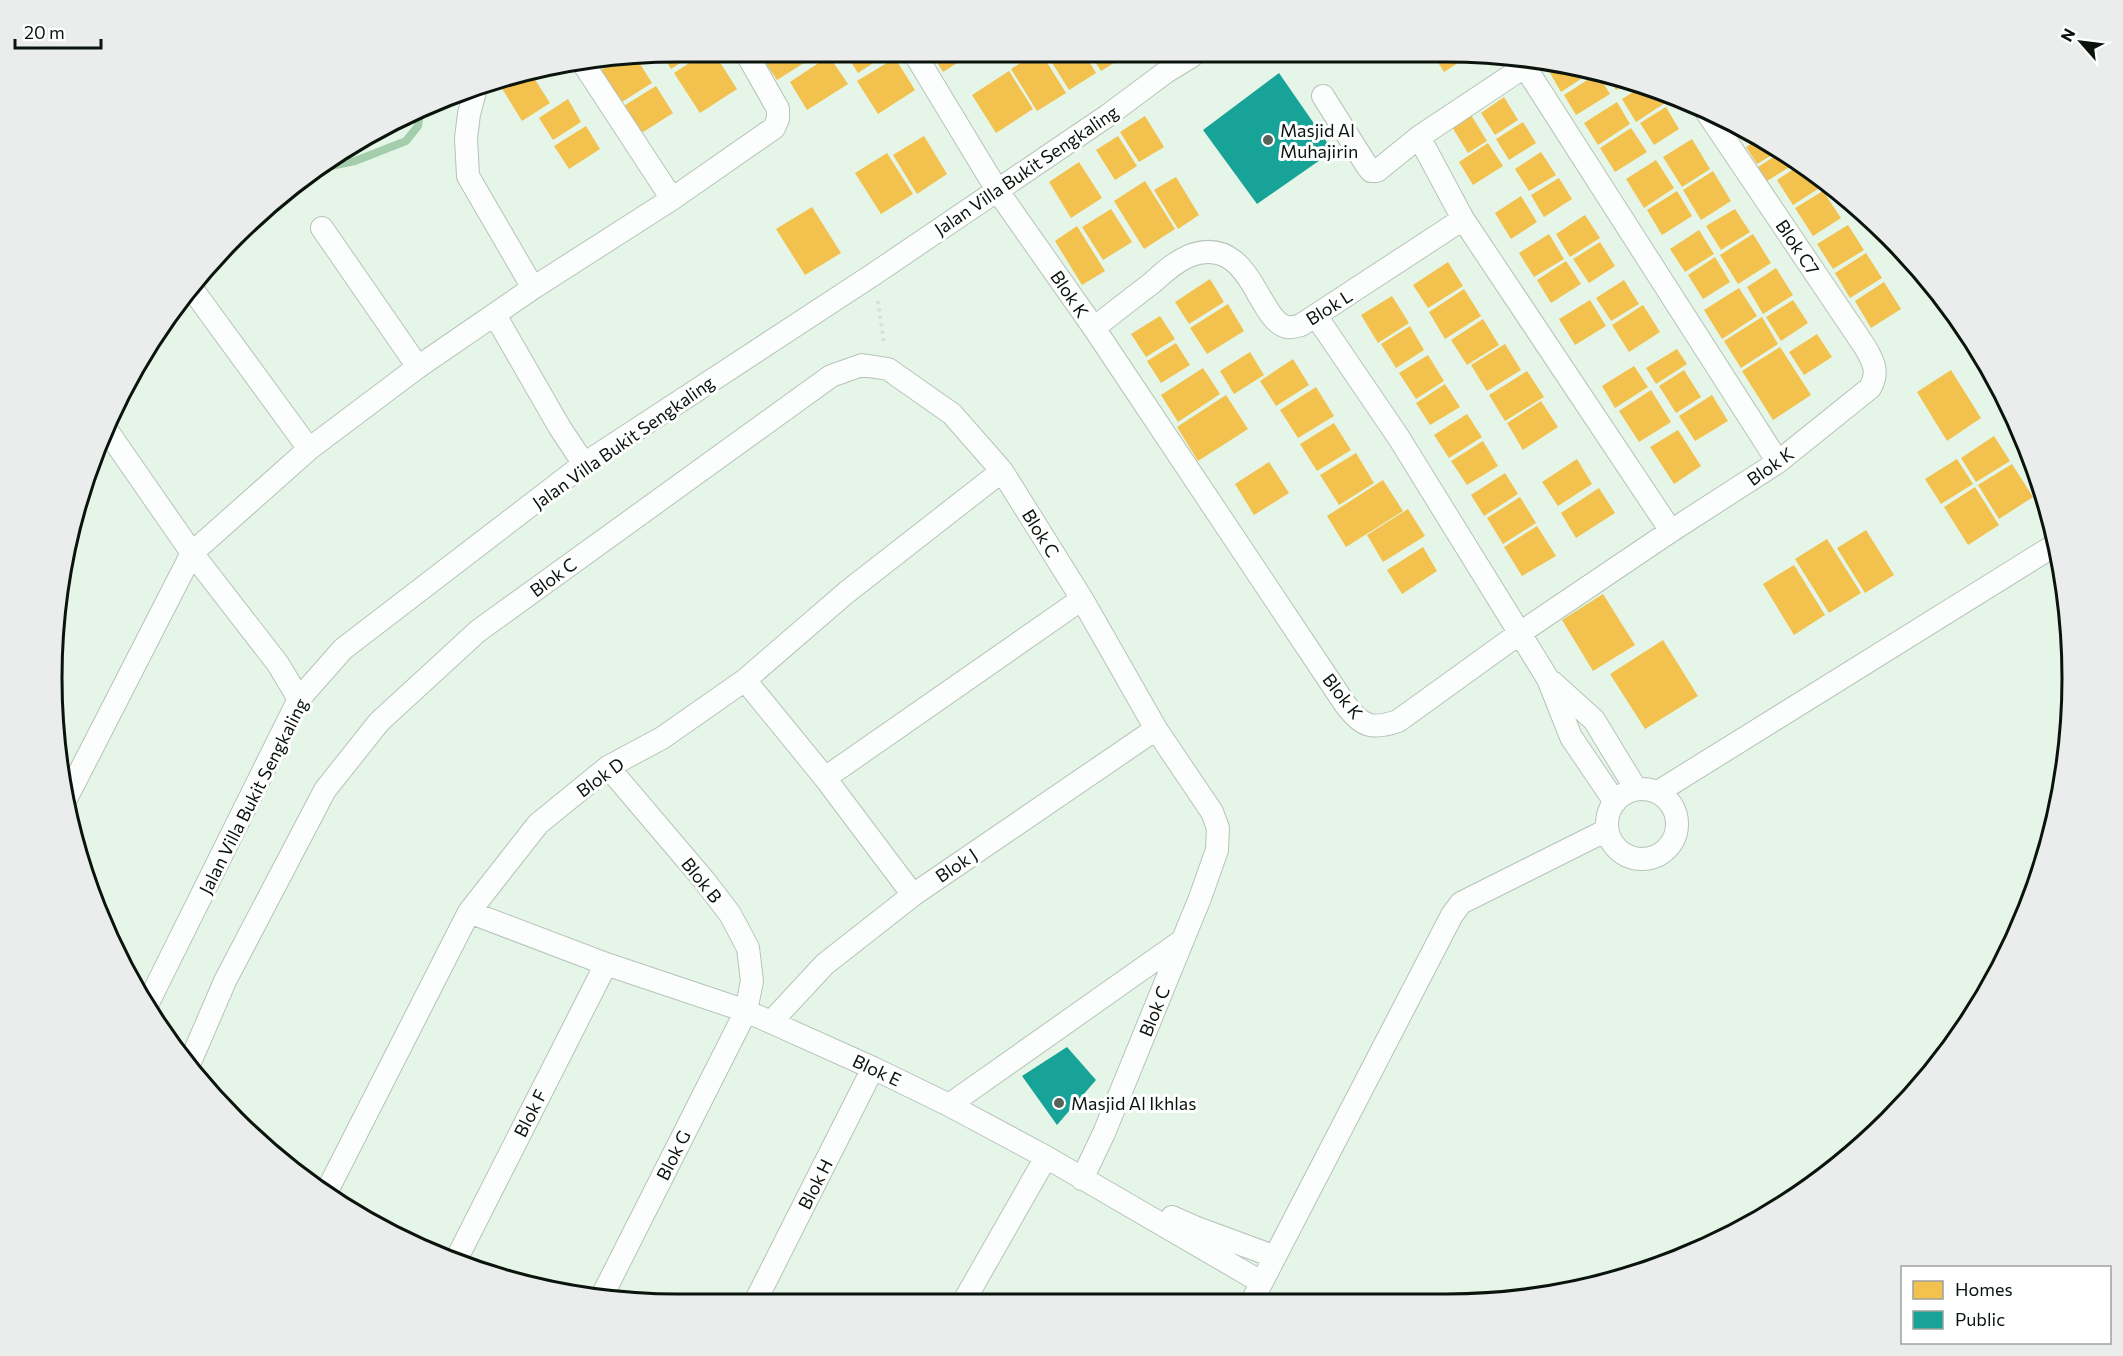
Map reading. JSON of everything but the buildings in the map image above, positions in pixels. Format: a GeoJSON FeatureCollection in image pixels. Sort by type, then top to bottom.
{"type":"FeatureCollection","features":[{"type":"Feature","properties":{"kind":"street"},"geometry":{"type":"LineString","coordinates":[[72,788],[192,553],[309,449],[418,367],[533,288],[672,199],[774,128],[778,119],[778,109],[751,62]]}},
{"type":"Feature","properties":{"kind":"street","name":"Blok K"},"geometry":{"type":"LineString","coordinates":[[920,62],[997,190],[1094,328],[1356,718],[1371,726],[1383,726],[1398,721],[1520,633],[1778,462],[1870,388]]}},
{"type":"Feature","properties":{"kind":"street","name":"Jalan Villa Bukit Sengkaling"},"geometry":{"type":"LineString","coordinates":[[151,997],[299,699],[343,649],[584,464],[874,274],[1107,116],[1160,64]]}},
{"type":"Feature","properties":{"kind":"street"},"geometry":{"type":"LineString","coordinates":[[1323,96],[1371,171],[1377,171],[1419,137],[1524,67]]}},
{"type":"Feature","properties":{"kind":"street"},"geometry":{"type":"LineString","coordinates":[[1533,68],[1778,462]]}},
{"type":"Feature","properties":{"kind":"street"},"geometry":{"type":"LineString","coordinates":[[587,69],[672,199]]}},
{"type":"Feature","properties":{"kind":"street"},"geometry":{"type":"LineString","coordinates":[[474,96],[466,138],[468,176],[533,288]]}},
{"type":"Feature","properties":{"kind":"street","name":"Blok C7"},"geometry":{"type":"LineString","coordinates":[[1714,123],[1865,347],[1876,372],[1875,380],[1870,388]]}},
{"type":"Feature","properties":{"kind":"street"},"geometry":{"type":"LineString","coordinates":[[1419,137],[1463,219],[1671,531]]}},
{"type":"Feature","properties":{"kind":"street","name":"Blok L"},"geometry":{"type":"LineString","coordinates":[[1094,328],[1176,263],[1199,253],[1226,256],[1248,276],[1275,321],[1287,327],[1300,325],[1463,219]]}},
{"type":"Feature","properties":{"kind":"street"},"geometry":{"type":"LineString","coordinates":[[322,228],[418,367]]}},
{"type":"Feature","properties":{"kind":"street"},"geometry":{"type":"LineString","coordinates":[[196,294],[309,449]]}},
{"type":"Feature","properties":{"kind":"street"},"geometry":{"type":"LineString","coordinates":[[495,315],[560,428],[584,464]]}},
{"type":"Feature","properties":{"kind":"street"},"geometry":{"type":"LineString","coordinates":[[1316,316],[1399,438],[1520,633],[1548,679],[1570,737],[1615,802]]}},
{"type":"Feature","properties":{"kind":"street","name":"Blok C"},"geometry":{"type":"LineString","coordinates":[[192,1057],[225,981],[326,790],[379,722],[478,631],[831,376],[862,365],[888,369],[952,414],[1002,471],[1082,599],[1156,729],[1212,812],[1218,828],[1217,850],[1183,940],[1104,1133],[1082,1179]]}},
{"type":"Feature","properties":{"kind":"street"},"geometry":{"type":"LineString","coordinates":[[111,436],[192,553],[278,664],[299,699]]}},
{"type":"Feature","properties":{"kind":"street","name":"Blok D"},"geometry":{"type":"LineString","coordinates":[[329,1187],[469,912],[538,824],[608,767],[662,738],[745,680],[848,592],[1002,471]]}},
{"type":"Feature","properties":{"kind":"street"},"geometry":{"type":"LineString","coordinates":[[1658,792],[2048,549]]}},
{"type":"Feature","properties":{"kind":"street"},"geometry":{"type":"LineString","coordinates":[[825,778],[1082,599]]}},
{"type":"Feature","properties":{"kind":"street"},"geometry":{"type":"LineString","coordinates":[[1548,679],[1594,720],[1636,789]]}},
{"type":"Feature","properties":{"kind":"street"},"geometry":{"type":"LineString","coordinates":[[745,680],[825,778],[913,895]]}},
{"type":"Feature","properties":{"kind":"street","name":"Blok J"},"geometry":{"type":"LineString","coordinates":[[772,1021],[825,964],[913,895],[1156,729]]}},
{"type":"Feature","properties":{"kind":"street","name":"Blok B"},"geometry":{"type":"LineString","coordinates":[[608,767],[730,914],[748,948],[752,981],[746,1011]]}},
{"type":"Feature","properties":{"kind":"street"},"geometry":{"type":"LineString","coordinates":[[1647,788],[1658,792],[1667,798],[1677,816],[1675,836],[1669,846],[1660,854],[1650,858],[1638,859],[1627,856],[1611,841],[1607,830],[1609,809],[1624,793],[1636,789],[1647,788]]}},
{"type":"Feature","properties":{"kind":"street"},"geometry":{"type":"LineString","coordinates":[[1255,1294],[1452,915],[1461,903],[1607,830]]}},
{"type":"Feature","properties":{"kind":"street","name":"Blok E"},"geometry":{"type":"LineString","coordinates":[[469,912],[606,964],[772,1021],[873,1068],[949,1105],[1046,1157],[1261,1282]]}},
{"type":"Feature","properties":{"kind":"street"},"geometry":{"type":"LineString","coordinates":[[949,1105],[1183,940]]}},
{"type":"Feature","properties":{"kind":"street","name":"Blok F"},"geometry":{"type":"LineString","coordinates":[[459,1254],[606,964]]}},
{"type":"Feature","properties":{"kind":"street","name":"Blok G"},"geometry":{"type":"LineString","coordinates":[[605,1290],[746,1011]]}},
{"type":"Feature","properties":{"kind":"street","name":"Blok H"},"geometry":{"type":"LineString","coordinates":[[759,1294],[873,1068]]}},
{"type":"Feature","properties":{"kind":"street"},"geometry":{"type":"LineString","coordinates":[[968,1294],[1046,1157]]}},
{"type":"Feature","properties":{"kind":"street"},"geometry":{"type":"LineString","coordinates":[[1082,1179],[1110,1188],[1197,1228],[1274,1256]]}},
{"type":"Feature","properties":{"kind":"path"},"geometry":{"type":"LineString","coordinates":[[874,274],[888,369]]}},
{"type":"Feature","properties":{"kind":"waterway"},"geometry":{"type":"LineString","coordinates":[[335,165],[355,161],[406,141],[418,126],[419,119]]}},
{"type":"Feature","properties":{"kind":"place","name":"Masjid Al Muhajirin"},"geometry":{"type":"Point","coordinates":[1268,140]}},
{"type":"Feature","properties":{"kind":"place","name":"Masjid Al Ikhlas"},"geometry":{"type":"Point","coordinates":[1059,1103]}}]}
